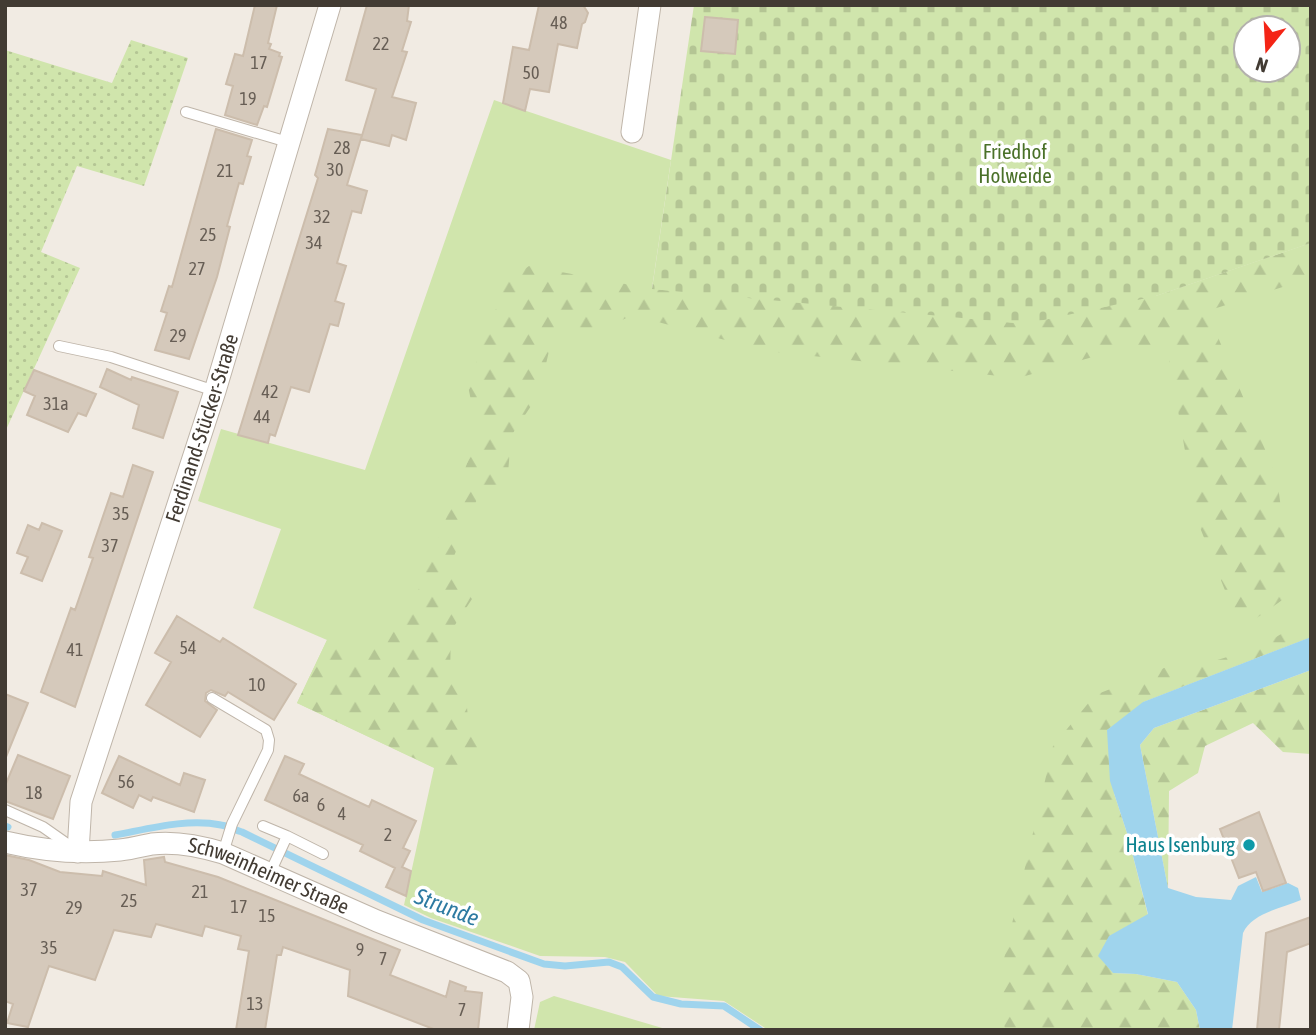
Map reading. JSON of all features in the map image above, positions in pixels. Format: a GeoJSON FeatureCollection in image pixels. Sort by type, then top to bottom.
{"type":"FeatureCollection","features":[{"type":"Feature","properties":{"kind":"street","name":"Ferdinand-Stücker-Straße"},"geometry":{"type":"LineString","coordinates":[[78,852],[81,802],[215,391],[330,5]]}},
{"type":"Feature","properties":{"kind":"street"},"geometry":{"type":"LineString","coordinates":[[632,132],[650,5]]}},
{"type":"Feature","properties":{"kind":"street","name":"Schweinheimer Straße"},"geometry":{"type":"LineString","coordinates":[[5,842],[37,849],[78,852],[120,850],[155,844],[201,846],[228,837],[273,865],[377,921],[507,972],[519,981],[522,997],[518,1030]]}},
{"type":"Feature","properties":{"kind":"lane"},"geometry":{"type":"LineString","coordinates":[[186,112],[291,143]]}},
{"type":"Feature","properties":{"kind":"lane"},"geometry":{"type":"LineString","coordinates":[[59,346],[111,357],[215,391]]}},
{"type":"Feature","properties":{"kind":"lane"},"geometry":{"type":"LineString","coordinates":[[212,698],[266,730],[269,740],[268,750],[228,837]]}},
{"type":"Feature","properties":{"kind":"lane"},"geometry":{"type":"LineString","coordinates":[[5,810],[43,827],[78,852]]}},
{"type":"Feature","properties":{"kind":"lane"},"geometry":{"type":"LineString","coordinates":[[263,826],[285,841],[323,853]]}},
{"type":"Feature","properties":{"kind":"lane"},"geometry":{"type":"LineString","coordinates":[[273,865],[285,841]]}},
{"type":"Feature","properties":{"kind":"green space","name":"Friedhof Holweide"},"geometry":{"type":"Polygon","coordinates":[[[694,5],[1311,5],[1311,243],[1156,296],[1025,324],[652,289],[694,5]]]}},
{"type":"Feature","properties":{"kind":"green space"},"geometry":{"type":"Polygon","coordinates":[[[131,40],[188,58],[144,186],[77,166],[41,252],[80,268],[5,432],[5,50],[112,83],[131,40]]]}},
{"type":"Feature","properties":{"kind":"green space"},"geometry":{"type":"Polygon","coordinates":[[[494,100],[671,160],[652,288],[1156,296],[1311,243],[1311,637],[1143,702],[1037,1030],[768,1030],[724,1001],[658,996],[625,962],[605,957],[540,956],[431,918],[404,905],[434,768],[297,703],[327,640],[253,608],[281,529],[198,501],[221,429],[365,470],[494,100]]]}},
{"type":"Feature","properties":{"kind":"green space"},"geometry":{"type":"Polygon","coordinates":[[[1311,243],[1311,278],[1207,311],[1277,478],[1292,593],[1254,620],[1232,608],[1197,520],[1167,347],[1114,351],[1018,378],[766,351],[632,315],[597,333],[556,321],[539,394],[511,436],[507,486],[480,492],[450,566],[472,599],[451,631],[450,678],[466,697],[469,728],[488,746],[480,768],[435,768],[297,703],[327,640],[367,648],[411,609],[478,435],[468,386],[506,281],[529,266],[652,289],[1025,324],[1156,296],[1311,243]]]}},
{"type":"Feature","properties":{"kind":"green space"},"geometry":{"type":"Polygon","coordinates":[[[1311,627],[1311,637],[1143,702],[1107,730],[1110,781],[1127,833],[1148,915],[1110,936],[1113,973],[1136,974],[1177,982],[1196,1010],[1200,1030],[1006,1030],[994,1002],[1053,746],[1095,695],[1164,668],[1214,661],[1260,647],[1286,631],[1311,627]]]}},
{"type":"Feature","properties":{"kind":"green space"},"geometry":{"type":"Polygon","coordinates":[[[1311,670],[1311,754],[1283,752],[1253,723],[1205,746],[1198,773],[1169,791],[1168,888],[1140,745],[1154,728],[1311,670]]]}},
{"type":"Feature","properties":{"kind":"green space"},"geometry":{"type":"Polygon","coordinates":[[[554,996],[669,1030],[534,1030],[540,1002],[554,996]]]}},
{"type":"Feature","properties":{"kind":"water"},"geometry":{"type":"Polygon","coordinates":[[[1311,637],[1311,670],[1154,728],[1140,745],[1168,888],[1196,897],[1231,900],[1238,886],[1256,877],[1262,892],[1288,883],[1298,888],[1301,900],[1268,912],[1247,926],[1243,933],[1232,1030],[1200,1030],[1196,1010],[1177,982],[1136,974],[1113,973],[1098,956],[1109,936],[1148,914],[1110,781],[1107,730],[1143,702],[1311,637]]]}},
{"type":"Feature","properties":{"kind":"building"},"geometry":{"type":"Polygon","coordinates":[[[255,5],[277,5],[268,43],[271,44],[269,49],[280,53],[279,56],[282,57],[267,107],[264,106],[257,125],[225,115],[233,86],[226,84],[235,54],[243,56],[255,5]]]}},
{"type":"Feature","properties":{"kind":"building"},"geometry":{"type":"Polygon","coordinates":[[[367,5],[409,5],[407,21],[411,22],[402,51],[407,52],[392,97],[416,103],[406,140],[392,135],[389,146],[361,139],[376,89],[346,80],[367,5]]]}},
{"type":"Feature","properties":{"kind":"building"},"geometry":{"type":"Polygon","coordinates":[[[539,5],[583,5],[588,13],[582,24],[577,48],[558,44],[549,92],[530,89],[525,111],[503,103],[513,47],[529,50],[539,5]]]}},
{"type":"Feature","properties":{"kind":"building"},"geometry":{"type":"Polygon","coordinates":[[[705,17],[738,20],[735,54],[701,51],[705,17]]]}},
{"type":"Feature","properties":{"kind":"building"},"geometry":{"type":"Polygon","coordinates":[[[216,129],[252,140],[247,156],[251,157],[243,184],[239,183],[217,277],[189,359],[155,350],[167,313],[161,311],[169,286],[172,287],[216,129]]]}},
{"type":"Feature","properties":{"kind":"building"},"geometry":{"type":"Polygon","coordinates":[[[328,129],[362,135],[347,185],[367,191],[361,213],[352,211],[337,263],[346,266],[335,301],[344,304],[338,326],[330,324],[309,392],[291,387],[275,436],[270,434],[268,443],[238,435],[318,178],[315,175],[328,129]]]}},
{"type":"Feature","properties":{"kind":"building"},"geometry":{"type":"Polygon","coordinates":[[[107,369],[131,380],[132,377],[178,392],[163,438],[133,428],[139,405],[100,387],[107,369]]]}},
{"type":"Feature","properties":{"kind":"building"},"geometry":{"type":"Polygon","coordinates":[[[34,370],[96,394],[86,416],[78,413],[68,432],[27,415],[35,396],[24,391],[34,370]]]}},
{"type":"Feature","properties":{"kind":"building"},"geometry":{"type":"Polygon","coordinates":[[[133,465],[153,472],[75,707],[41,692],[71,608],[75,610],[93,558],[89,557],[111,493],[123,497],[133,465]]]}},
{"type":"Feature","properties":{"kind":"building"},"geometry":{"type":"Polygon","coordinates":[[[42,523],[62,531],[42,581],[21,573],[28,557],[17,553],[28,525],[39,530],[42,523]]]}},
{"type":"Feature","properties":{"kind":"building"},"geometry":{"type":"Polygon","coordinates":[[[177,616],[220,642],[223,638],[296,684],[274,720],[228,692],[225,696],[211,690],[206,693],[205,701],[217,710],[200,737],[146,705],[171,662],[155,653],[177,616]]]}},
{"type":"Feature","properties":{"kind":"building"},"geometry":{"type":"Polygon","coordinates":[[[5,694],[28,703],[6,757],[5,757],[5,694]]]}},
{"type":"Feature","properties":{"kind":"building"},"geometry":{"type":"Polygon","coordinates":[[[18,755],[70,776],[53,819],[5,801],[5,786],[18,755]]]}},
{"type":"Feature","properties":{"kind":"building"},"geometry":{"type":"Polygon","coordinates":[[[119,756],[180,785],[184,773],[205,780],[194,812],[153,797],[151,801],[139,795],[133,808],[102,793],[119,756]]]}},
{"type":"Feature","properties":{"kind":"building"},"geometry":{"type":"Polygon","coordinates":[[[285,756],[304,764],[299,774],[369,807],[372,800],[416,821],[403,848],[410,851],[402,867],[411,871],[406,896],[386,887],[395,868],[360,851],[363,845],[265,800],[285,756]]]}},
{"type":"Feature","properties":{"kind":"building","name":"Haus Isenburg"},"geometry":{"type":"Polygon","coordinates":[[[1259,812],[1286,883],[1263,891],[1256,872],[1239,878],[1220,829],[1259,812]]]}},
{"type":"Feature","properties":{"kind":"building"},"geometry":{"type":"Polygon","coordinates":[[[5,855],[29,860],[60,872],[102,876],[103,871],[146,885],[144,860],[164,857],[165,862],[218,877],[400,950],[390,975],[446,997],[450,981],[466,987],[465,991],[482,993],[478,1030],[436,1030],[348,996],[350,970],[283,947],[281,955],[277,955],[265,1030],[236,1030],[249,951],[238,949],[241,936],[205,926],[202,936],[156,924],[151,937],[114,930],[95,980],[49,966],[28,1027],[7,1023],[13,1004],[5,1001],[5,855]]]}},
{"type":"Feature","properties":{"kind":"building"},"geometry":{"type":"Polygon","coordinates":[[[1311,917],[1311,943],[1287,952],[1279,1030],[1257,1030],[1266,933],[1311,917]]]}},
{"type":"Feature","properties":{"kind":"waterway","name":"Strunde"},"geometry":{"type":"LineString","coordinates":[[115,835],[181,824],[208,823],[226,826],[423,920],[544,964],[565,966],[609,962],[622,967],[653,997],[681,1004],[724,1006],[760,1030]]}},
{"type":"Feature","properties":{"kind":"place","name":"Haus Isenburg"},"geometry":{"type":"Point","coordinates":[1249,845]}}]}
